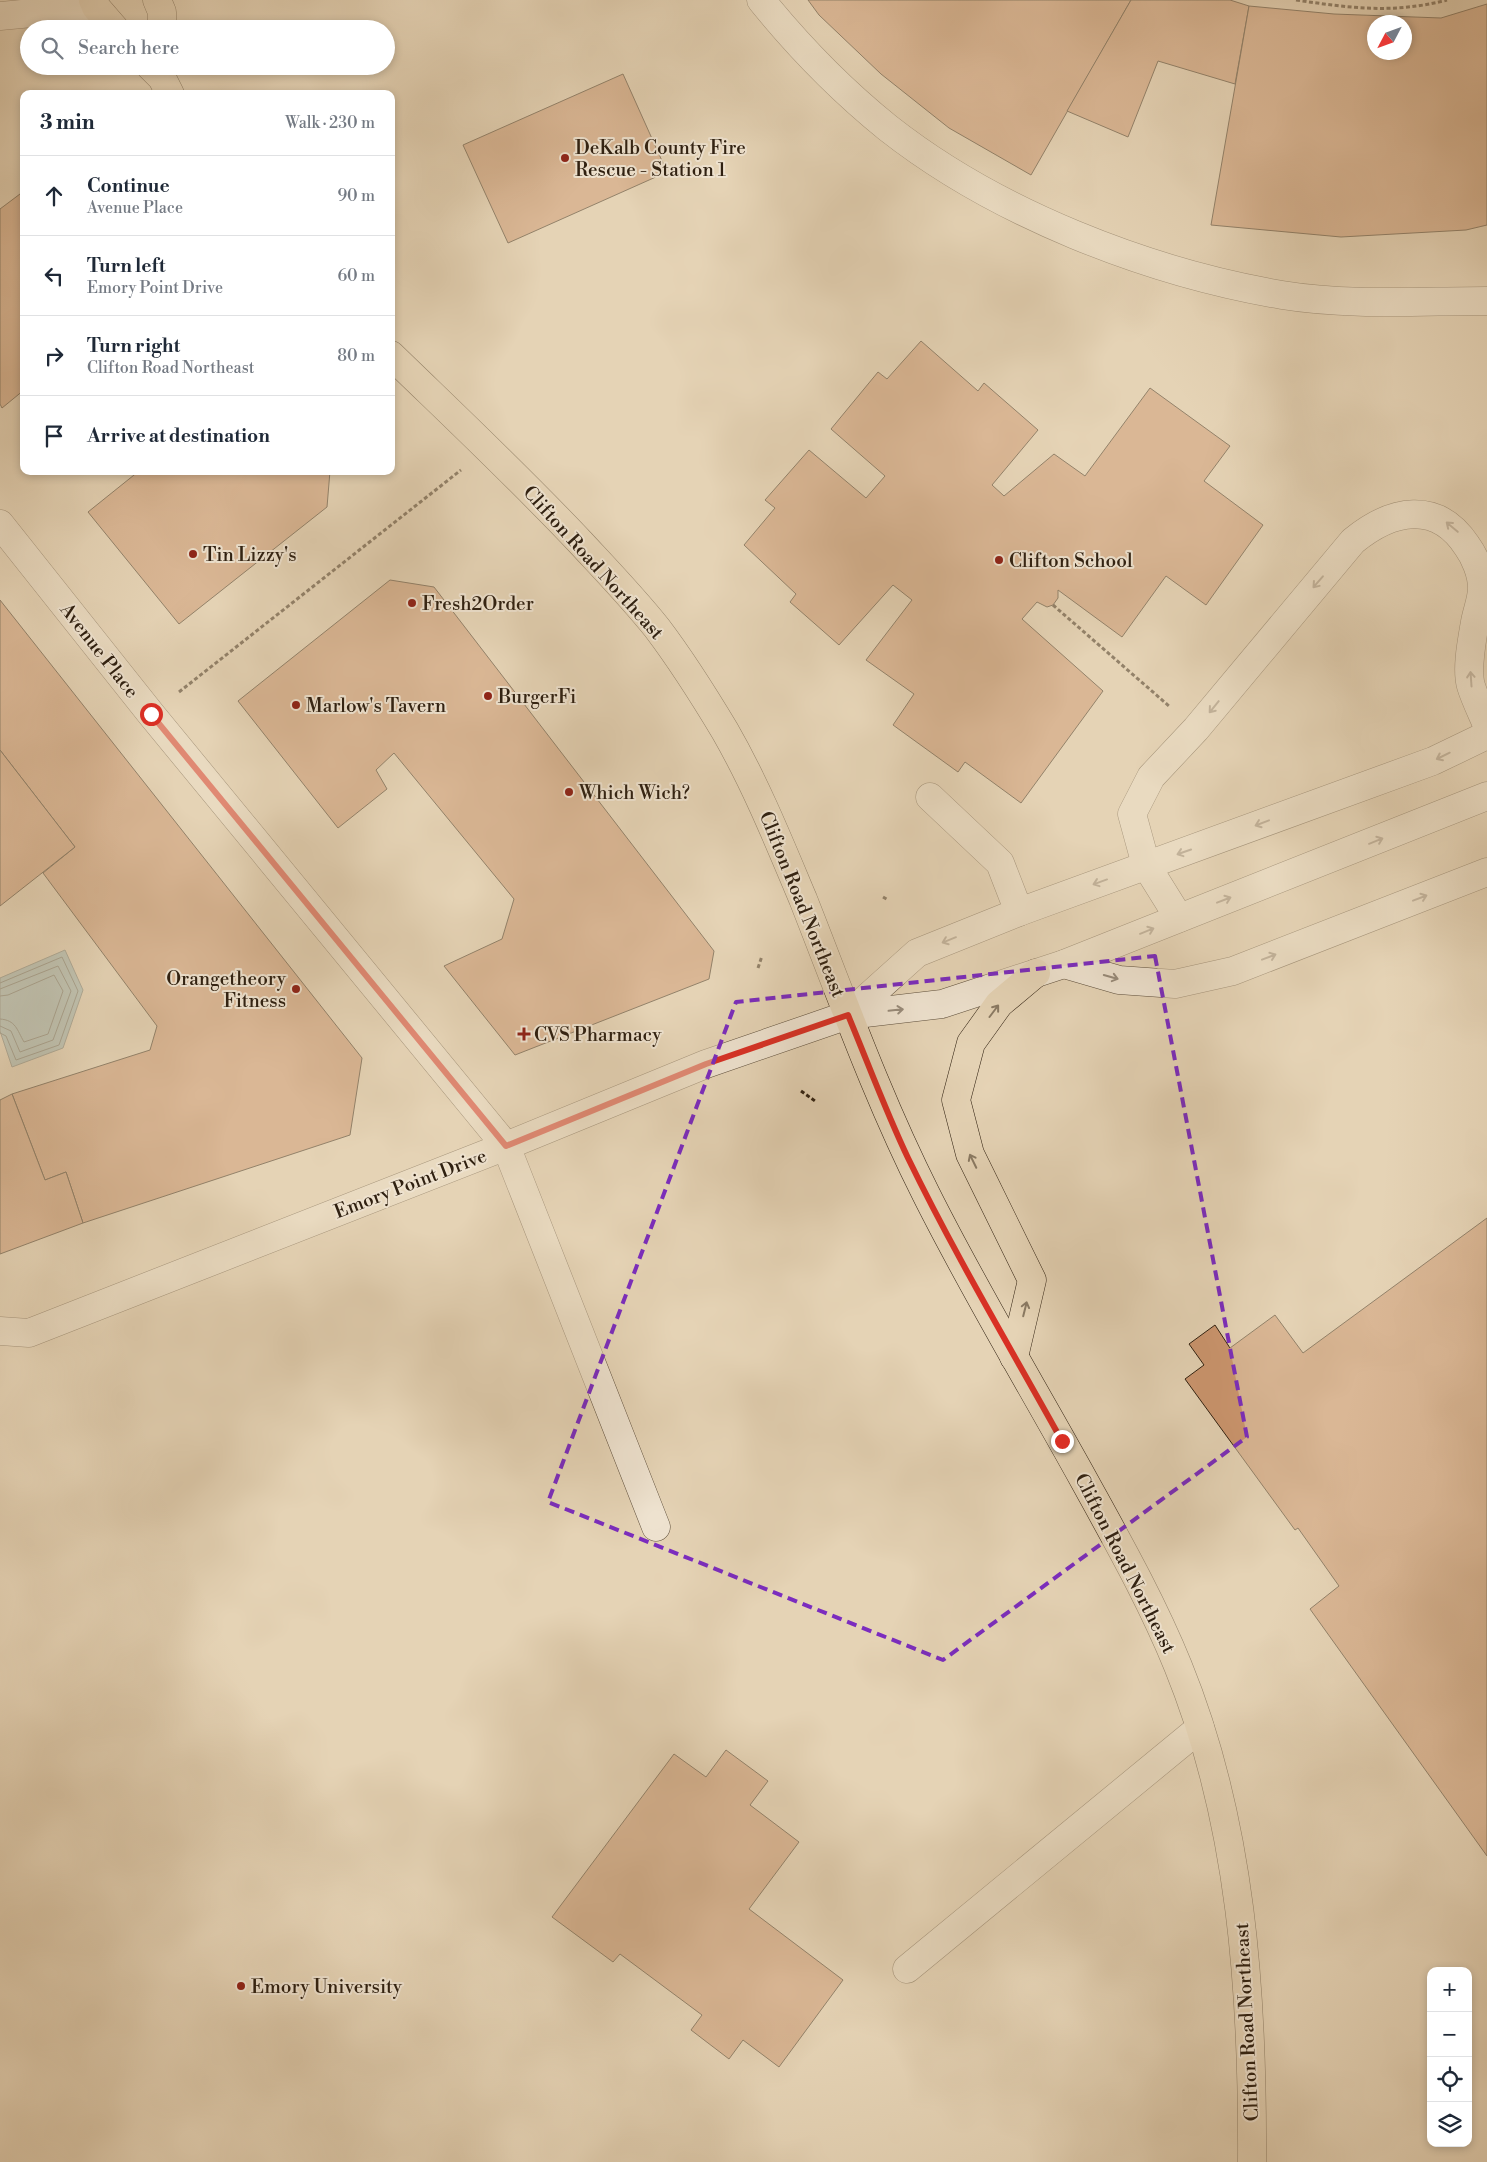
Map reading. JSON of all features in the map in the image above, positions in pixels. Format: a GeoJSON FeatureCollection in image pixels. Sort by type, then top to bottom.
{"type":"FeatureCollection","features":[{"type":"Feature","properties":{"kind":"main road"},"geometry":{"type":"LineString","coordinates":[[157,0],[162,12],[162,20]]}},
{"type":"Feature","properties":{"kind":"main road"},"geometry":{"type":"LineString","coordinates":[[94,3],[108,20]]}},
{"type":"Feature","properties":{"kind":"main road","name":"Clifton Road Northeast"},"geometry":{"type":"LineString","coordinates":[[395,359],[521,480],[618,582],[656,628],[694,681],[726,735],[763,805],[907,1156],[1014,1357],[1062,1441],[1150,1604],[1179,1668],[1200,1728],[1222,1812],[1242,1926],[1249,1998],[1252,2162]]}},
{"type":"Feature","properties":{"kind":"main road"},"geometry":{"type":"LineString","coordinates":[[1014,1357],[1032,1280],[970,1154],[956,1100],[971,1043],[999,1004],[1036,973]]}},
{"type":"Feature","properties":{"kind":"street"},"geometry":{"type":"LineString","coordinates":[[761,0],[821,68],[888,128],[964,180],[1081,237],[1185,273],[1283,295],[1346,301],[1487,301]]}},
{"type":"Feature","properties":{"kind":"street"},"geometry":{"type":"LineString","coordinates":[[0,16],[94,3]]}},
{"type":"Feature","properties":{"kind":"street"},"geometry":{"type":"LineString","coordinates":[[1179,918],[1146,865],[1132,814],[1151,777],[1196,730],[1354,541],[1369,528],[1408,515],[1430,514],[1445,521],[1458,532],[1474,557],[1482,588],[1471,652],[1471,686],[1487,725]]}},
{"type":"Feature","properties":{"kind":"street","name":"Avenue Place"},"geometry":{"type":"LineString","coordinates":[[0,524],[151,714],[506,1146],[656,1526]]}},
{"type":"Feature","properties":{"kind":"street"},"geometry":{"type":"LineString","coordinates":[[848,1015],[917,953],[1019,912],[1434,761],[1487,735]]}},
{"type":"Feature","properties":{"kind":"street"},"geometry":{"type":"LineString","coordinates":[[848,1015],[942,1004],[1064,964],[1487,796]]}},
{"type":"Feature","properties":{"kind":"street"},"geometry":{"type":"LineString","coordinates":[[930,797],[1000,863],[1019,912]]}},
{"type":"Feature","properties":{"kind":"street"},"geometry":{"type":"LineString","coordinates":[[1064,964],[1119,980],[1175,984],[1204,978],[1233,971],[1487,872]]}},
{"type":"Feature","properties":{"kind":"street","name":"Emory Point Drive"},"geometry":{"type":"LineString","coordinates":[[0,1330],[30,1333],[506,1146],[706,1064],[848,1015]]}},
{"type":"Feature","properties":{"kind":"street"},"geometry":{"type":"LineString","coordinates":[[907,1968],[1200,1728]]}},
{"type":"Feature","properties":{"kind":"path"},"geometry":{"type":"LineString","coordinates":[[1296,0],[1351,8],[1417,8],[1447,0]]}},
{"type":"Feature","properties":{"kind":"path"},"geometry":{"type":"LineString","coordinates":[[151,714],[488,449]]}},
{"type":"Feature","properties":{"kind":"path"},"geometry":{"type":"LineString","coordinates":[[1053,605],[1196,730]]}},
{"type":"Feature","properties":{"kind":"path"},"geometry":{"type":"LineString","coordinates":[[883,897],[888,900]]}},
{"type":"Feature","properties":{"kind":"path"},"geometry":{"type":"LineString","coordinates":[[758,968],[762,956]]}},
{"type":"Feature","properties":{"kind":"path"},"geometry":{"type":"LineString","coordinates":[[801,1090],[814,1101]]}},
{"type":"Feature","properties":{"kind":"highlighted area"},"geometry":{"type":"Polygon","coordinates":[[[1155,956],[1247,1437],[943,1660],[548,1502],[736,1002],[1155,956]]]}},
{"type":"Feature","properties":{"kind":"water"},"geometry":{"type":"Polygon","coordinates":[[[65,950],[83,990],[63,1048],[12,1067],[0,1031],[0,978],[65,950]]]}},
{"type":"Feature","properties":{"kind":"building"},"geometry":{"type":"Polygon","coordinates":[[[808,0],[1131,0],[1031,175],[949,128],[881,74],[819,15],[808,0]]]}},
{"type":"Feature","properties":{"kind":"building"},"geometry":{"type":"Polygon","coordinates":[[[1131,0],[1230,0],[1249,6],[1235,84],[1158,61],[1128,137],[1067,111],[1131,0]]]}},
{"type":"Feature","properties":{"kind":"building"},"geometry":{"type":"Polygon","coordinates":[[[1487,4],[1487,225],[1466,230],[1341,237],[1211,225],[1249,6],[1367,15],[1367,60],[1412,60],[1412,17],[1441,18],[1487,4]]]}},
{"type":"Feature","properties":{"kind":"building","name":"DeKalb County Fire Rescue - Station 1"},"geometry":{"type":"Polygon","coordinates":[[[623,74],[667,172],[508,243],[463,145],[623,74]]]}},
{"type":"Feature","properties":{"kind":"building"},"geometry":{"type":"Polygon","coordinates":[[[20,194],[20,393],[2,408],[0,404],[0,209],[20,194]]]}},
{"type":"Feature","properties":{"kind":"building","name":"Clifton School"},"geometry":{"type":"Polygon","coordinates":[[[921,341],[978,391],[984,383],[1038,430],[992,485],[1004,496],[1054,454],[1085,476],[1150,388],[1230,446],[1204,481],[1263,525],[1206,605],[1166,576],[1122,637],[1058,590],[1058,598],[1053,605],[1047,607],[1037,602],[1022,619],[1103,691],[1021,803],[965,762],[958,772],[893,725],[914,694],[866,660],[912,600],[893,585],[839,645],[790,602],[796,594],[744,545],[775,508],[765,500],[809,450],[866,498],[885,476],[831,429],[878,372],[887,379],[921,341]]]}},
{"type":"Feature","properties":{"kind":"building"},"geometry":{"type":"Polygon","coordinates":[[[134,475],[330,475],[327,507],[179,624],[88,512],[134,475]]]}},
{"type":"Feature","properties":{"kind":"building"},"geometry":{"type":"Polygon","coordinates":[[[390,580],[434,587],[714,951],[709,979],[515,1055],[444,966],[502,939],[514,899],[394,753],[376,770],[387,789],[338,828],[238,701],[390,580]]]}},
{"type":"Feature","properties":{"kind":"building"},"geometry":{"type":"Polygon","coordinates":[[[0,600],[362,1058],[350,1135],[83,1223],[66,1172],[45,1180],[12,1094],[150,1050],[157,1026],[43,873],[75,847],[0,750],[0,600]]]}},
{"type":"Feature","properties":{"kind":"building"},"geometry":{"type":"Polygon","coordinates":[[[0,750],[75,847],[0,906],[0,750]]]}},
{"type":"Feature","properties":{"kind":"building"},"geometry":{"type":"Polygon","coordinates":[[[12,1094],[45,1180],[66,1172],[83,1223],[0,1254],[0,1100],[12,1094]]]}},
{"type":"Feature","properties":{"kind":"building"},"geometry":{"type":"Polygon","coordinates":[[[1487,1218],[1487,1856],[1310,1609],[1339,1586],[1298,1528],[1295,1530],[1185,1379],[1204,1365],[1189,1344],[1215,1325],[1230,1348],[1275,1315],[1303,1353],[1487,1218]]]}},
{"type":"Feature","properties":{"kind":"building"},"geometry":{"type":"Polygon","coordinates":[[[726,1750],[768,1781],[750,1805],[799,1842],[749,1909],[843,1980],[779,2067],[743,2040],[729,2059],[691,2030],[702,2015],[620,1954],[613,1962],[552,1917],[674,1754],[706,1777],[726,1750]]]}},
{"type":"Feature","properties":{"kind":"place","name":"DeKalb County Fire Rescue - Station 1"},"geometry":{"type":"Point","coordinates":[565,158]}},
{"type":"Feature","properties":{"kind":"place","name":"Tin Lizzy's"},"geometry":{"type":"Point","coordinates":[193,554]}},
{"type":"Feature","properties":{"kind":"place","name":"Clifton School"},"geometry":{"type":"Point","coordinates":[999,560]}},
{"type":"Feature","properties":{"kind":"place","name":"Fresh2Order"},"geometry":{"type":"Point","coordinates":[412,603]}},
{"type":"Feature","properties":{"kind":"place","name":"BurgerFi"},"geometry":{"type":"Point","coordinates":[488,696]}},
{"type":"Feature","properties":{"kind":"place","name":"Marlow's Tavern"},"geometry":{"type":"Point","coordinates":[296,705]}},
{"type":"Feature","properties":{"kind":"place","name":"Which Wich?"},"geometry":{"type":"Point","coordinates":[569,792]}},
{"type":"Feature","properties":{"kind":"place","name":"Orangetheory Fitness"},"geometry":{"type":"Point","coordinates":[296,989]}},
{"type":"Feature","properties":{"kind":"place","name":"CVS Pharmacy"},"geometry":{"type":"Point","coordinates":[524,1034]}},
{"type":"Feature","properties":{"kind":"place","name":"Emory University"},"geometry":{"type":"Point","coordinates":[241,1986]}},
{"type":"Feature","properties":{"kind":"route"},"geometry":{"type":"LineString","coordinates":[[151,714],[506,1146],[706,1064],[848,1015],[907,1156],[930,1202],[1062,1441]]}}]}
